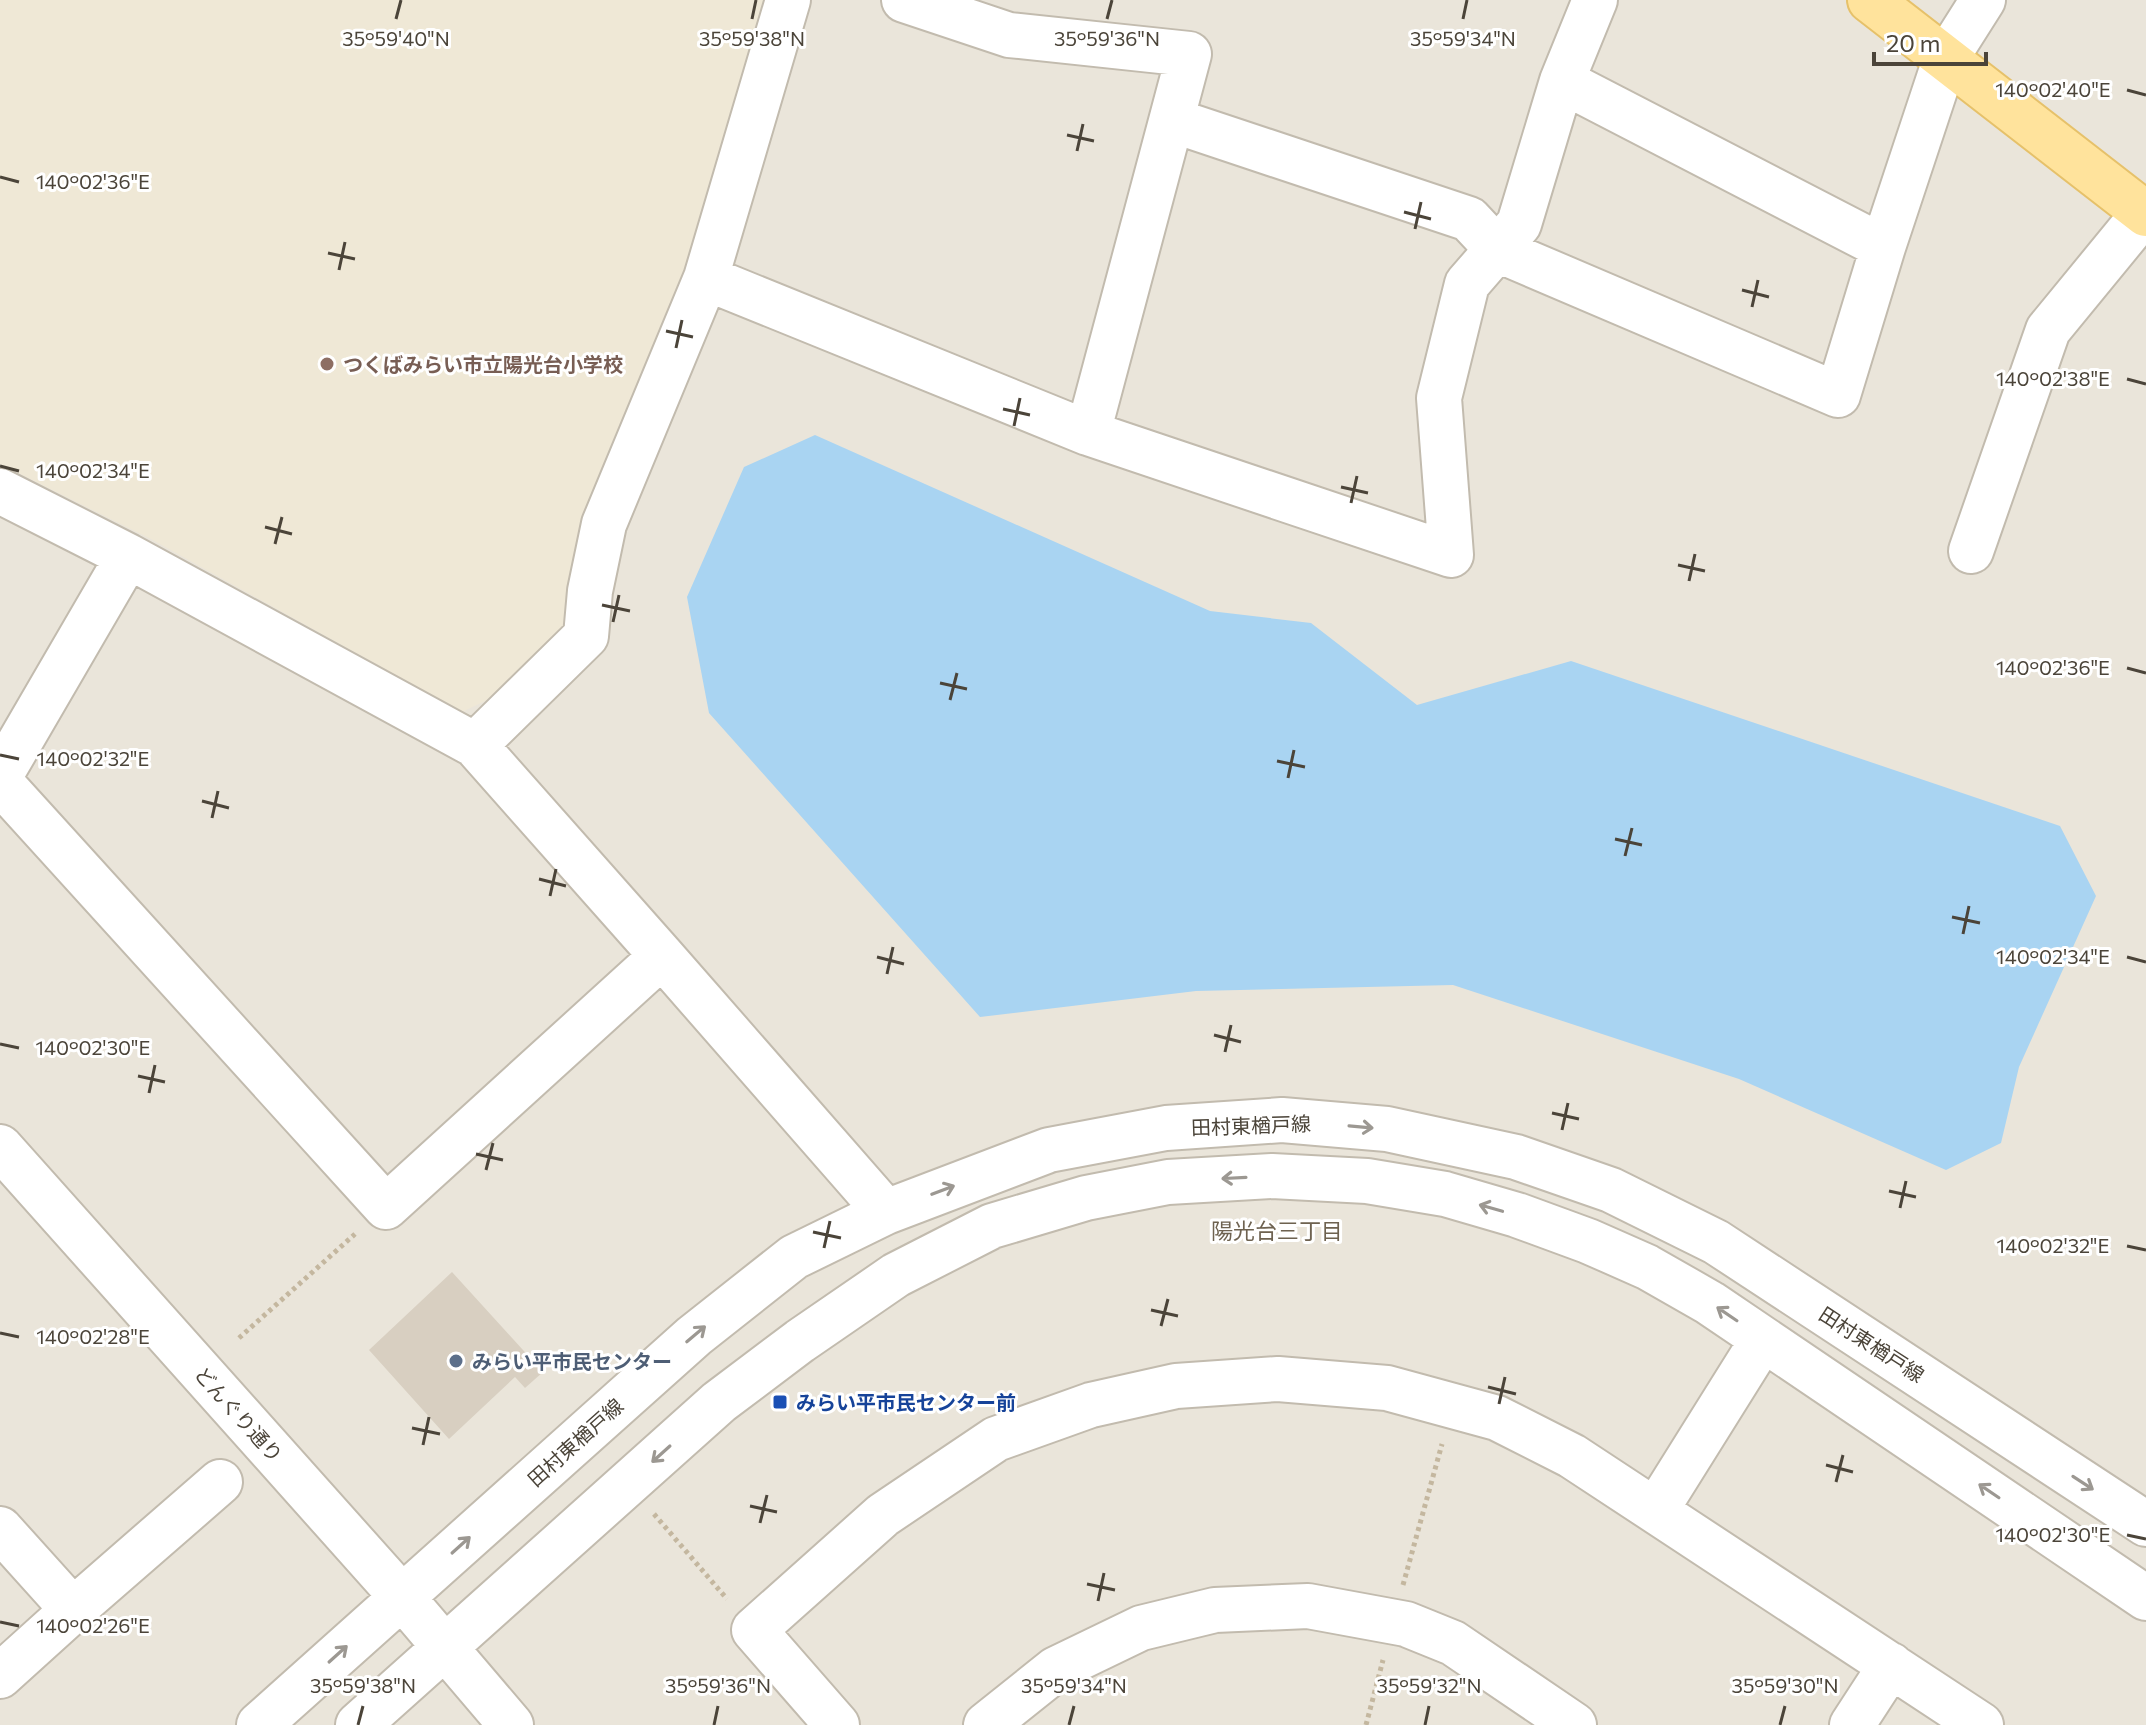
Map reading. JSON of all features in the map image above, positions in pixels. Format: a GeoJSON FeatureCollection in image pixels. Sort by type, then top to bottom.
{"type":"FeatureCollection","features":[{"type":"Feature","properties":{"kind":"main road"},"geometry":{"type":"LineString","coordinates":[[1870,0],[2145,214]]}},
{"type":"Feature","properties":{"kind":"street"},"geometry":{"type":"LineString","coordinates":[[475,745],[586,636],[590,591],[604,524],[706,278],[788,0]]}},
{"type":"Feature","properties":{"kind":"street"},"geometry":{"type":"LineString","coordinates":[[904,0],[1009,35],[1189,54],[1088,433]]}},
{"type":"Feature","properties":{"kind":"street"},"geometry":{"type":"LineString","coordinates":[[706,278],[1088,433],[1451,555],[1439,398],[1467,284],[1519,224],[1562,81],[1595,0]]}},
{"type":"Feature","properties":{"kind":"street"},"geometry":{"type":"LineString","coordinates":[[1172,120],[1469,219],[1498,250],[1838,395],[1945,60],[1983,0]]}},
{"type":"Feature","properties":{"kind":"street"},"geometry":{"type":"LineString","coordinates":[[1562,81],[1883,247]]}},
{"type":"Feature","properties":{"kind":"street"},"geometry":{"type":"LineString","coordinates":[[1971,551],[2048,330],[2145,214]]}},
{"type":"Feature","properties":{"kind":"street"},"geometry":{"type":"LineString","coordinates":[[0,491],[128,556],[475,745],[886,1212]]}},
{"type":"Feature","properties":{"kind":"street"},"geometry":{"type":"LineString","coordinates":[[128,556],[0,779],[386,1207],[662,956]]}},
{"type":"Feature","properties":{"kind":"street","name":"田村東楢戸線"},"geometry":{"type":"LineString","coordinates":[[259,1725],[694,1336],[794,1257],[886,1212],[1049,1150],[1166,1128],[1282,1120],[1387,1129],[1516,1157],[1611,1190],[1716,1242],[2146,1524]]}},
{"type":"Feature","properties":{"kind":"street","name":"どんぐり通り"},"geometry":{"type":"LineString","coordinates":[[0,1147],[402,1597],[511,1725]]}},
{"type":"Feature","properties":{"kind":"street"},"geometry":{"type":"LineString","coordinates":[[358,1725],[719,1402],[896,1275],[992,1226],[1086,1198],[1168,1182],[1272,1176],[1367,1181],[1445,1194],[1517,1215],[1588,1241],[1635,1262],[1710,1303],[2146,1598]]}},
{"type":"Feature","properties":{"kind":"street"},"geometry":{"type":"LineString","coordinates":[[1656,1510],[1763,1339]]}},
{"type":"Feature","properties":{"kind":"street"},"geometry":{"type":"LineString","coordinates":[[837,1725],[754,1630],[883,1515],[996,1439],[1091,1405],[1176,1386],[1278,1379],[1387,1388],[1497,1418],[1572,1456],[1981,1725]]}},
{"type":"Feature","properties":{"kind":"street"},"geometry":{"type":"LineString","coordinates":[[0,1676],[220,1482]]}},
{"type":"Feature","properties":{"kind":"street"},"geometry":{"type":"LineString","coordinates":[[0,1529],[73,1610]]}},
{"type":"Feature","properties":{"kind":"street"},"geometry":{"type":"LineString","coordinates":[[986,1725],[1056,1669],[1141,1628],[1215,1610],[1308,1606],[1406,1624],[1453,1643],[1574,1725]]}},
{"type":"Feature","properties":{"kind":"street"},"geometry":{"type":"LineString","coordinates":[[1852,1725],[1891,1665]]}},
{"type":"Feature","properties":{"kind":"path"},"geometry":{"type":"LineString","coordinates":[[239,1338],[386,1207]]}},
{"type":"Feature","properties":{"kind":"path"},"geometry":{"type":"LineString","coordinates":[[1366,1725],[1453,1406]]}},
{"type":"Feature","properties":{"kind":"path"},"geometry":{"type":"LineString","coordinates":[[654,1514],[754,1630]]}},
{"type":"Feature","properties":{"kind":"shaded area"},"geometry":{"type":"Polygon","coordinates":[[[0,0],[2146,0],[2146,1725],[0,1725],[0,0]]]}},
{"type":"Feature","properties":{"kind":"shaded area","name":"つくばみらい市立陽光台小学校"},"geometry":{"type":"Polygon","coordinates":[[[0,0],[768,0],[695,264],[573,609],[556,647],[487,700],[462,712],[151,539],[0,464],[0,0]]]}},
{"type":"Feature","properties":{"kind":"water"},"geometry":{"type":"Polygon","coordinates":[[[815,435],[1210,611],[1311,623],[1417,705],[1571,661],[2060,826],[2096,896],[2019,1067],[2001,1143],[1946,1170],[1739,1079],[1453,985],[1196,991],[980,1017],[709,713],[687,597],[744,467],[815,435]]]}},
{"type":"Feature","properties":{"kind":"building","name":"みらい平市民センター"},"geometry":{"type":"Polygon","coordinates":[[[452,1272],[543,1372],[525,1388],[515,1377],[449,1439],[369,1350],[452,1272]]]}},
{"type":"Feature","properties":{"kind":"place","name":"つくばみらい市立陽光台小学校"},"geometry":{"type":"Point","coordinates":[327,364]}},
{"type":"Feature","properties":{"kind":"place","name":"みらい平市民センター"},"geometry":{"type":"Point","coordinates":[456,1361]}},
{"type":"Feature","properties":{"kind":"place","name":"みらい平市民センター前"},"geometry":{"type":"Point","coordinates":[780,1402]}},
{"type":"Feature","properties":{"kind":"district","name":"陽光台三丁目"},"geometry":{"type":"Point","coordinates":[1277,1230]}}]}
